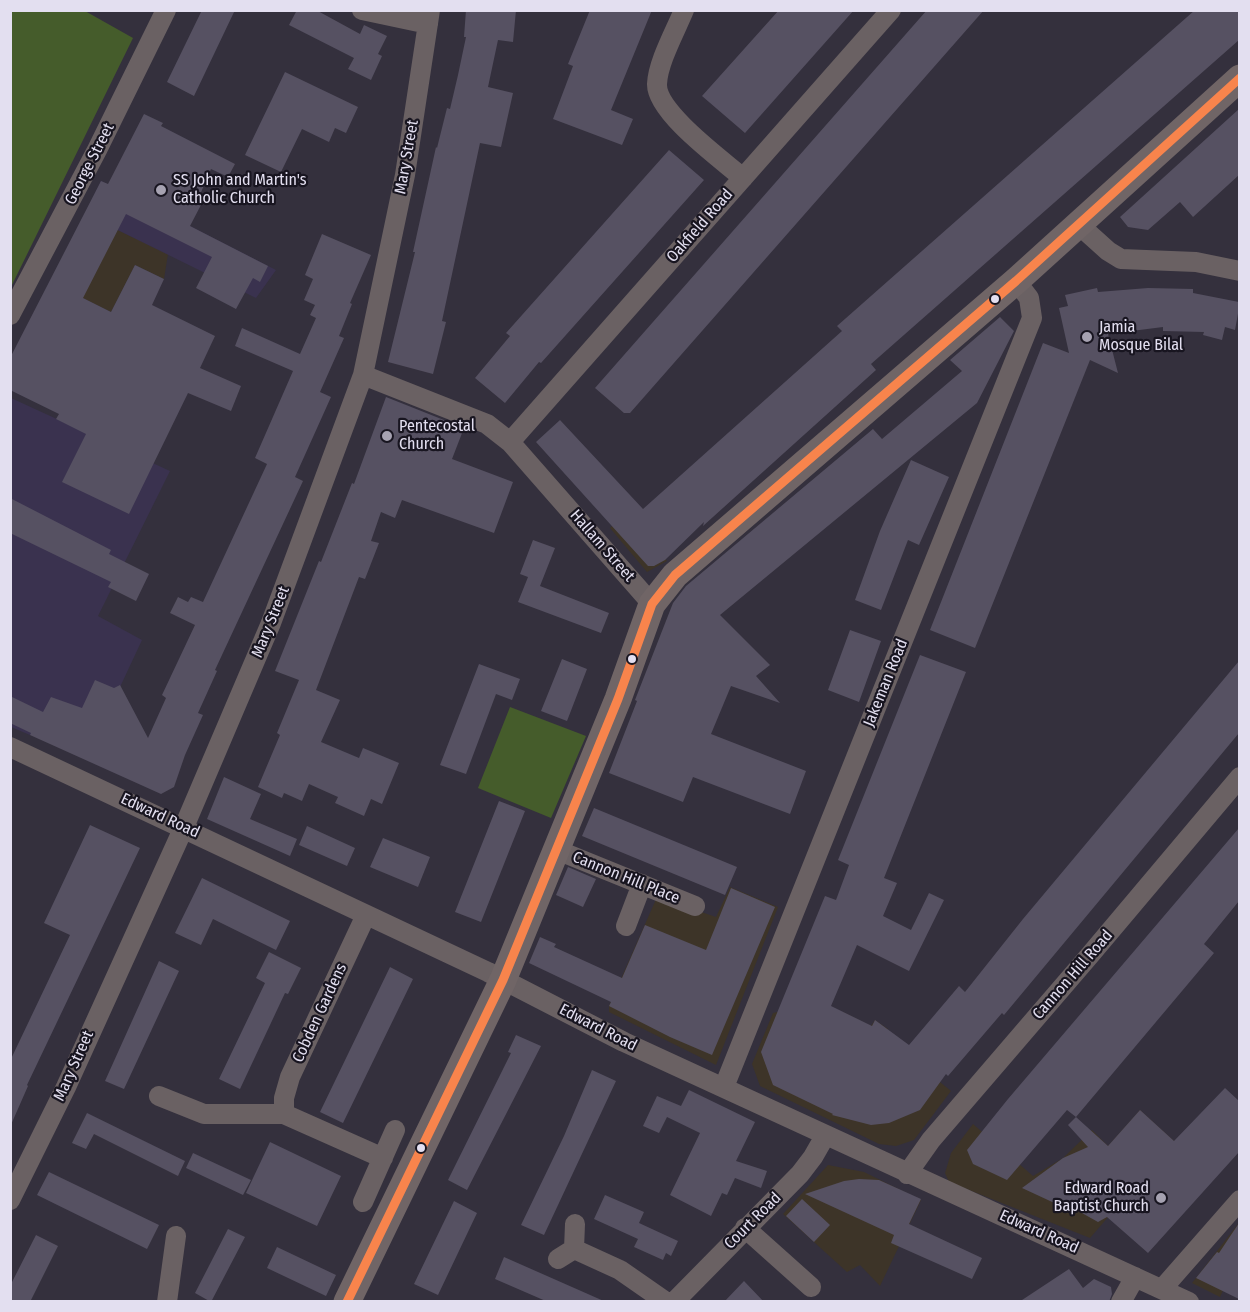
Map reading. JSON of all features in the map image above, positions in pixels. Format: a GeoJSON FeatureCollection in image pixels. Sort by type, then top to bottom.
{"type":"FeatureCollection","features":[{"type":"Feature","properties":{"kind":"street","name":"George Street"},"geometry":{"type":"LineString","coordinates":[[10,315],[97,150],[166,10]]}},
{"type":"Feature","properties":{"kind":"street"},"geometry":{"type":"LineString","coordinates":[[362,10],[429,17]]}},
{"type":"Feature","properties":{"kind":"street"},"geometry":{"type":"LineString","coordinates":[[684,10],[660,67],[658,97],[670,114],[743,178]]}},
{"type":"Feature","properties":{"kind":"street","name":"Oakfield Road"},"geometry":{"type":"LineString","coordinates":[[510,442],[891,10]]}},
{"type":"Feature","properties":{"kind":"street","name":"Mary Street"},"geometry":{"type":"LineString","coordinates":[[10,1200],[66,1087],[184,827],[272,624],[363,375],[405,175],[429,17]]}},
{"type":"Feature","properties":{"kind":"street"},"geometry":{"type":"LineString","coordinates":[[347,1302],[503,980],[618,699],[652,604],[675,575],[1016,281],[1239,78]]}},
{"type":"Feature","properties":{"kind":"street"},"geometry":{"type":"LineString","coordinates":[[1078,224],[1108,251],[1121,259],[1196,262],[1239,271]]}},
{"type":"Feature","properties":{"kind":"street","name":"Jakeman Road"},"geometry":{"type":"LineString","coordinates":[[724,1087],[1032,318],[1029,298],[1016,281]]}},
{"type":"Feature","properties":{"kind":"street","name":"Hallam Street"},"geometry":{"type":"LineString","coordinates":[[363,375],[487,424],[510,442],[652,604]]}},
{"type":"Feature","properties":{"kind":"street","name":"Edward Road"},"geometry":{"type":"LineString","coordinates":[[10,747],[184,827],[503,980],[624,1042],[1189,1302]]}},
{"type":"Feature","properties":{"kind":"street","name":"Cannon Hill Road"},"geometry":{"type":"LineString","coordinates":[[907,1174],[931,1140],[1090,956],[1239,777]]}},
{"type":"Feature","properties":{"kind":"street","name":"Cannon Hill Place"},"geometry":{"type":"LineString","coordinates":[[557,849],[695,906]]}},
{"type":"Feature","properties":{"kind":"street"},"geometry":{"type":"LineString","coordinates":[[626,926],[642,884]]}},
{"type":"Feature","properties":{"kind":"street","name":"Cobden Gardens"},"geometry":{"type":"LineString","coordinates":[[284,1114],[284,1098],[290,1077],[366,915]]}},
{"type":"Feature","properties":{"kind":"street"},"geometry":{"type":"LineString","coordinates":[[159,1096],[204,1114],[284,1114],[383,1158]]}},
{"type":"Feature","properties":{"kind":"street"},"geometry":{"type":"LineString","coordinates":[[363,1202],[395,1130]]}},
{"type":"Feature","properties":{"kind":"street","name":"Court Road"},"geometry":{"type":"LineString","coordinates":[[674,1302],[800,1174],[825,1136]]}},
{"type":"Feature","properties":{"kind":"street"},"geometry":{"type":"LineString","coordinates":[[1162,1289],[1239,1200]]}},
{"type":"Feature","properties":{"kind":"street"},"geometry":{"type":"LineString","coordinates":[[575,1224],[566,1254],[620,1270],[666,1302]]}},
{"type":"Feature","properties":{"kind":"street"},"geometry":{"type":"LineString","coordinates":[[746,1228],[811,1287]]}},
{"type":"Feature","properties":{"kind":"street"},"geometry":{"type":"LineString","coordinates":[[167,1302],[176,1236]]}},
{"type":"Feature","properties":{"kind":"street"},"geometry":{"type":"LineString","coordinates":[[1120,1302],[1135,1277]]}},
{"type":"Feature","properties":{"kind":"shaded area"},"geometry":{"type":"Polygon","coordinates":[[[101,181],[276,270],[256,298],[85,214],[101,181]]]}},
{"type":"Feature","properties":{"kind":"shaded area"},"geometry":{"type":"Polygon","coordinates":[[[85,214],[168,254],[164,279],[135,265],[111,312],[50,282],[85,214]]]}},
{"type":"Feature","properties":{"kind":"shaded area"},"geometry":{"type":"Polygon","coordinates":[[[11,398],[170,471],[98,616],[142,640],[106,717],[30,735],[11,727],[11,398]]]}},
{"type":"Feature","properties":{"kind":"shaded area"},"geometry":{"type":"Polygon","coordinates":[[[626,513],[667,561],[647,572],[610,528],[626,513]]]}},
{"type":"Feature","properties":{"kind":"shaded area"},"geometry":{"type":"Polygon","coordinates":[[[730,887],[778,907],[716,1065],[609,1012],[609,1006],[657,897],[716,917],[730,887]]]}},
{"type":"Feature","properties":{"kind":"shaded area"},"geometry":{"type":"Polygon","coordinates":[[[843,1012],[871,1026],[875,1020],[888,1029],[883,1036],[951,1091],[914,1140],[896,1146],[879,1144],[760,1086],[752,1064],[773,1013],[837,1026],[843,1012]]]}},
{"type":"Feature","properties":{"kind":"shaded area"},"geometry":{"type":"Polygon","coordinates":[[[1140,1110],[1174,1141],[1090,1238],[949,1182],[945,1173],[951,1153],[973,1124],[1033,1176],[1063,1158],[1092,1130],[1108,1146],[1140,1110]]]}},
{"type":"Feature","properties":{"kind":"shaded area"},"geometry":{"type":"Polygon","coordinates":[[[828,1165],[864,1172],[921,1200],[880,1286],[860,1265],[847,1272],[783,1214],[828,1165]]]}},
{"type":"Feature","properties":{"kind":"shaded area"},"geometry":{"type":"Polygon","coordinates":[[[1238,1224],[1239,1256],[1220,1297],[1192,1283],[1238,1224]]]}},
{"type":"Feature","properties":{"kind":"green space"},"geometry":{"type":"Polygon","coordinates":[[[11,10],[85,11],[133,38],[11,287],[11,10]]]}},
{"type":"Feature","properties":{"kind":"green space"},"geometry":{"type":"Polygon","coordinates":[[[510,707],[586,736],[551,818],[478,788],[510,707]]]}},
{"type":"Feature","properties":{"kind":"building"},"geometry":{"type":"Polygon","coordinates":[[[202,10],[235,10],[194,96],[167,82],[202,10]]]}},
{"type":"Feature","properties":{"kind":"building"},"geometry":{"type":"Polygon","coordinates":[[[297,10],[316,10],[360,34],[364,25],[387,36],[378,54],[382,56],[371,80],[348,69],[354,58],[289,25],[297,10]]]}},
{"type":"Feature","properties":{"kind":"building"},"geometry":{"type":"Polygon","coordinates":[[[466,10],[516,10],[513,42],[498,40],[488,87],[513,93],[501,147],[480,143],[442,321],[446,322],[433,374],[388,362],[415,252],[413,252],[436,147],[447,108],[450,109],[458,75],[466,37],[464,37],[466,10]]]}},
{"type":"Feature","properties":{"kind":"building"},"geometry":{"type":"Polygon","coordinates":[[[590,10],[652,10],[611,110],[633,119],[622,145],[553,119],[573,66],[568,64],[590,10]]]}},
{"type":"Feature","properties":{"kind":"building"},"geometry":{"type":"Polygon","coordinates":[[[779,10],[854,10],[745,133],[702,96],[779,10]]]}},
{"type":"Feature","properties":{"kind":"building"},"geometry":{"type":"Polygon","coordinates":[[[927,10],[984,10],[630,413],[624,413],[595,388],[927,10]]]}},
{"type":"Feature","properties":{"kind":"building"},"geometry":{"type":"Polygon","coordinates":[[[1195,10],[1239,10],[1239,40],[871,364],[876,370],[703,526],[704,522],[665,560],[654,566],[648,566],[536,442],[560,420],[643,509],[842,331],[837,326],[1195,10]]]}},
{"type":"Feature","properties":{"kind":"building"},"geometry":{"type":"Polygon","coordinates":[[[285,72],[358,107],[346,133],[335,128],[329,142],[302,129],[281,172],[245,155],[285,72]]]}},
{"type":"Feature","properties":{"kind":"building"},"geometry":{"type":"Polygon","coordinates":[[[1239,109],[1239,175],[1193,217],[1180,202],[1148,230],[1128,227],[1120,217],[1239,109]]]}},
{"type":"Feature","properties":{"kind":"building"},"geometry":{"type":"Polygon","coordinates":[[[144,114],[163,123],[161,126],[235,164],[228,177],[211,169],[199,197],[202,203],[190,226],[268,266],[260,282],[253,278],[236,309],[196,288],[212,257],[126,214],[83,298],[111,312],[135,265],[164,279],[152,305],[215,336],[200,368],[241,386],[231,411],[188,393],[129,514],[62,482],[86,434],[56,419],[59,414],[10,390],[10,358],[101,181],[108,184],[144,114]]]}},
{"type":"Feature","properties":{"kind":"building"},"geometry":{"type":"Polygon","coordinates":[[[669,150],[704,180],[541,363],[539,362],[505,403],[475,378],[510,336],[506,333],[669,150]]]}},
{"type":"Feature","properties":{"kind":"building"},"geometry":{"type":"Polygon","coordinates":[[[322,234],[371,255],[350,303],[352,304],[339,336],[344,338],[320,392],[331,397],[295,477],[303,481],[215,670],[217,671],[198,713],[203,715],[174,787],[161,794],[30,735],[31,733],[10,723],[10,696],[43,712],[51,697],[82,708],[95,680],[114,688],[120,685],[148,738],[166,698],[162,695],[195,625],[170,613],[178,597],[188,602],[191,597],[203,602],[267,464],[255,458],[293,371],[235,346],[242,328],[300,354],[316,318],[310,315],[315,305],[304,300],[313,279],[305,275],[322,234]]]}},
{"type":"Feature","properties":{"kind":"building"},"geometry":{"type":"Polygon","coordinates":[[[1097,288],[1098,292],[1148,288],[1193,289],[1193,293],[1239,302],[1235,330],[1225,327],[1222,340],[1203,335],[1204,332],[1163,331],[1163,327],[1108,334],[1118,373],[1090,360],[975,648],[930,630],[1043,343],[1069,353],[1059,308],[1068,306],[1065,295],[1097,288]]]}},
{"type":"Feature","properties":{"kind":"building"},"geometry":{"type":"Polygon","coordinates":[[[1000,317],[1014,331],[977,403],[720,615],[770,665],[756,676],[780,703],[731,686],[711,734],[806,771],[790,814],[693,777],[683,802],[609,773],[673,603],[686,586],[873,429],[882,439],[962,371],[950,360],[1000,317]]]}},
{"type":"Feature","properties":{"kind":"building"},"geometry":{"type":"Polygon","coordinates":[[[386,397],[464,428],[452,459],[513,482],[494,533],[402,500],[395,518],[381,512],[371,541],[379,543],[365,579],[359,577],[316,690],[340,700],[321,742],[359,758],[363,748],[399,763],[382,804],[371,799],[364,816],[335,803],[338,797],[309,784],[302,801],[284,793],[282,798],[258,787],[280,735],[277,733],[299,680],[275,671],[319,561],[321,562],[352,483],[354,484],[386,397]]]}},
{"type":"Feature","properties":{"kind":"building"},"geometry":{"type":"Polygon","coordinates":[[[911,460],[949,477],[919,545],[908,540],[881,610],[855,600],[880,531],[911,460]]]}},
{"type":"Feature","properties":{"kind":"building"},"geometry":{"type":"Polygon","coordinates":[[[10,498],[111,550],[109,554],[149,574],[136,601],[108,587],[111,582],[10,533],[10,498]]]}},
{"type":"Feature","properties":{"kind":"building"},"geometry":{"type":"Polygon","coordinates":[[[533,540],[555,548],[540,586],[609,613],[601,633],[518,602],[528,577],[520,574],[533,540]]]}},
{"type":"Feature","properties":{"kind":"building"},"geometry":{"type":"Polygon","coordinates":[[[850,630],[881,641],[859,702],[828,690],[850,630]]]}},
{"type":"Feature","properties":{"kind":"building"},"geometry":{"type":"Polygon","coordinates":[[[920,655],[966,672],[884,878],[897,883],[883,916],[911,930],[929,893],[944,900],[909,971],[857,945],[831,1006],[872,1026],[875,1020],[909,1045],[959,986],[965,992],[1023,919],[1239,661],[1239,733],[1004,1015],[1002,1013],[948,1076],[946,1074],[920,1110],[889,1123],[871,1125],[832,1115],[773,1085],[761,1052],[825,896],[836,900],[849,865],[838,860],[920,655]]]}},
{"type":"Feature","properties":{"kind":"building"},"geometry":{"type":"Polygon","coordinates":[[[562,659],[587,669],[567,721],[541,711],[562,659]]]}},
{"type":"Feature","properties":{"kind":"building"},"geometry":{"type":"Polygon","coordinates":[[[479,664],[520,679],[512,700],[496,694],[466,774],[440,765],[479,664]]]}},
{"type":"Feature","properties":{"kind":"building"},"geometry":{"type":"Polygon","coordinates":[[[224,777],[261,794],[250,819],[297,839],[290,856],[207,819],[224,777]]]}},
{"type":"Feature","properties":{"kind":"building"},"geometry":{"type":"Polygon","coordinates":[[[499,801],[525,811],[481,922],[455,912],[499,801]]]}},
{"type":"Feature","properties":{"kind":"building"},"geometry":{"type":"Polygon","coordinates":[[[594,808],[737,867],[725,895],[582,836],[594,808]]]}},
{"type":"Feature","properties":{"kind":"building"},"geometry":{"type":"Polygon","coordinates":[[[90,825],[140,848],[27,1085],[10,1127],[10,1061],[70,935],[44,923],[90,825]]]}},
{"type":"Feature","properties":{"kind":"building"},"geometry":{"type":"Polygon","coordinates":[[[307,826],[355,848],[347,866],[299,845],[307,826]]]}},
{"type":"Feature","properties":{"kind":"building"},"geometry":{"type":"Polygon","coordinates":[[[1239,828],[1239,901],[1204,944],[1214,953],[1076,1117],[1067,1110],[1007,1180],[973,1164],[967,1150],[1239,828]]]}},
{"type":"Feature","properties":{"kind":"building"},"geometry":{"type":"Polygon","coordinates":[[[383,838],[430,857],[418,887],[370,867],[383,838]]]}},
{"type":"Feature","properties":{"kind":"building"},"geometry":{"type":"Polygon","coordinates":[[[568,867],[596,879],[583,907],[556,895],[568,867]]]}},
{"type":"Feature","properties":{"kind":"building"},"geometry":{"type":"Polygon","coordinates":[[[202,878],[290,921],[276,950],[213,919],[201,945],[175,933],[202,878]]]}},
{"type":"Feature","properties":{"kind":"building"},"geometry":{"type":"Polygon","coordinates":[[[731,888],[775,907],[712,1055],[670,1037],[609,1006],[611,1002],[529,963],[540,937],[556,944],[554,947],[622,978],[645,925],[706,950],[731,888]]]}},
{"type":"Feature","properties":{"kind":"building"},"geometry":{"type":"Polygon","coordinates":[[[269,952],[301,968],[288,994],[285,993],[240,1089],[219,1079],[265,983],[256,978],[269,952]]]}},
{"type":"Feature","properties":{"kind":"building"},"geometry":{"type":"Polygon","coordinates":[[[159,961],[179,971],[124,1089],[105,1081],[159,961]]]}},
{"type":"Feature","properties":{"kind":"building"},"geometry":{"type":"Polygon","coordinates":[[[390,967],[413,979],[343,1123],[320,1112],[390,967]]]}},
{"type":"Feature","properties":{"kind":"building"},"geometry":{"type":"Polygon","coordinates":[[[516,1035],[541,1046],[467,1190],[448,1180],[511,1053],[508,1052],[516,1035]]]}},
{"type":"Feature","properties":{"kind":"building"},"geometry":{"type":"Polygon","coordinates":[[[592,1070],[616,1081],[544,1235],[521,1225],[564,1136],[592,1070]]]}},
{"type":"Feature","properties":{"kind":"building"},"geometry":{"type":"Polygon","coordinates":[[[1225,1088],[1239,1101],[1239,1152],[1148,1253],[1107,1217],[1098,1222],[1064,1203],[1063,1207],[1022,1188],[1063,1158],[1088,1147],[1068,1125],[1076,1117],[1108,1146],[1140,1110],[1174,1141],[1225,1088]]]}},
{"type":"Feature","properties":{"kind":"building"},"geometry":{"type":"Polygon","coordinates":[[[689,1090],[755,1122],[736,1161],[767,1171],[761,1188],[735,1178],[727,1195],[722,1193],[711,1216],[670,1195],[700,1133],[667,1117],[659,1133],[643,1126],[657,1096],[681,1106],[689,1090]]]}},
{"type":"Feature","properties":{"kind":"building"},"geometry":{"type":"Polygon","coordinates":[[[87,1113],[185,1161],[178,1176],[94,1134],[86,1149],[72,1143],[87,1113]]]}},
{"type":"Feature","properties":{"kind":"building"},"geometry":{"type":"Polygon","coordinates":[[[270,1142],[341,1176],[317,1226],[246,1193],[270,1142]]]}},
{"type":"Feature","properties":{"kind":"building"},"geometry":{"type":"Polygon","coordinates":[[[193,1153],[251,1180],[243,1195],[186,1168],[193,1153]]]}},
{"type":"Feature","properties":{"kind":"building"},"geometry":{"type":"Polygon","coordinates":[[[49,1172],[159,1225],[147,1249],[37,1195],[49,1172]]]}},
{"type":"Feature","properties":{"kind":"building"},"geometry":{"type":"Polygon","coordinates":[[[879,1180],[921,1199],[909,1224],[982,1258],[972,1279],[891,1243],[894,1235],[805,1194],[844,1181],[879,1180]]]}},
{"type":"Feature","properties":{"kind":"building"},"geometry":{"type":"Polygon","coordinates":[[[605,1195],[644,1212],[639,1223],[678,1241],[671,1256],[666,1253],[663,1260],[634,1247],[638,1239],[594,1219],[605,1195]]]}},
{"type":"Feature","properties":{"kind":"building"},"geometry":{"type":"Polygon","coordinates":[[[802,1199],[830,1225],[814,1242],[786,1216],[802,1199]]]}},
{"type":"Feature","properties":{"kind":"building"},"geometry":{"type":"Polygon","coordinates":[[[454,1201],[477,1213],[438,1295],[414,1284],[454,1201]]]}},
{"type":"Feature","properties":{"kind":"building"},"geometry":{"type":"Polygon","coordinates":[[[1239,1223],[1239,1299],[1196,1278],[1217,1252],[1219,1253],[1239,1223]]]}},
{"type":"Feature","properties":{"kind":"building"},"geometry":{"type":"Polygon","coordinates":[[[228,1229],[245,1237],[211,1302],[195,1293],[228,1229]]]}},
{"type":"Feature","properties":{"kind":"building"},"geometry":{"type":"Polygon","coordinates":[[[36,1235],[58,1246],[30,1302],[10,1302],[10,1286],[36,1235]]]}},
{"type":"Feature","properties":{"kind":"building"},"geometry":{"type":"Polygon","coordinates":[[[277,1247],[336,1275],[326,1296],[267,1268],[277,1247]]]}},
{"type":"Feature","properties":{"kind":"building"},"geometry":{"type":"Polygon","coordinates":[[[504,1257],[606,1302],[548,1302],[495,1279],[504,1257]]]}},
{"type":"Feature","properties":{"kind":"building"},"geometry":{"type":"Polygon","coordinates":[[[1069,1269],[1083,1288],[1094,1279],[1111,1287],[1112,1294],[1109,1302],[1019,1302],[1069,1269]]]}},
{"type":"Feature","properties":{"kind":"building"},"geometry":{"type":"Polygon","coordinates":[[[744,1281],[764,1302],[724,1302],[744,1281]]]}},
{"type":"Feature","properties":{"kind":"transit line"},"geometry":{"type":"LineString","coordinates":[[347,1302],[503,980],[618,699],[652,604],[675,575],[1016,281],[1240,78]]}},
{"type":"Feature","properties":{"kind":"place","name":"SS John and Martin's Catholic Church"},"geometry":{"type":"Point","coordinates":[161,190]}},
{"type":"Feature","properties":{"kind":"place","name":"Jamia Mosque Bilal"},"geometry":{"type":"Point","coordinates":[1087,337]}},
{"type":"Feature","properties":{"kind":"place","name":"Pentecostal Church"},"geometry":{"type":"Point","coordinates":[387,436]}},
{"type":"Feature","properties":{"kind":"place","name":"Edward Road Baptist Church"},"geometry":{"type":"Point","coordinates":[1161,1198]}}]}
